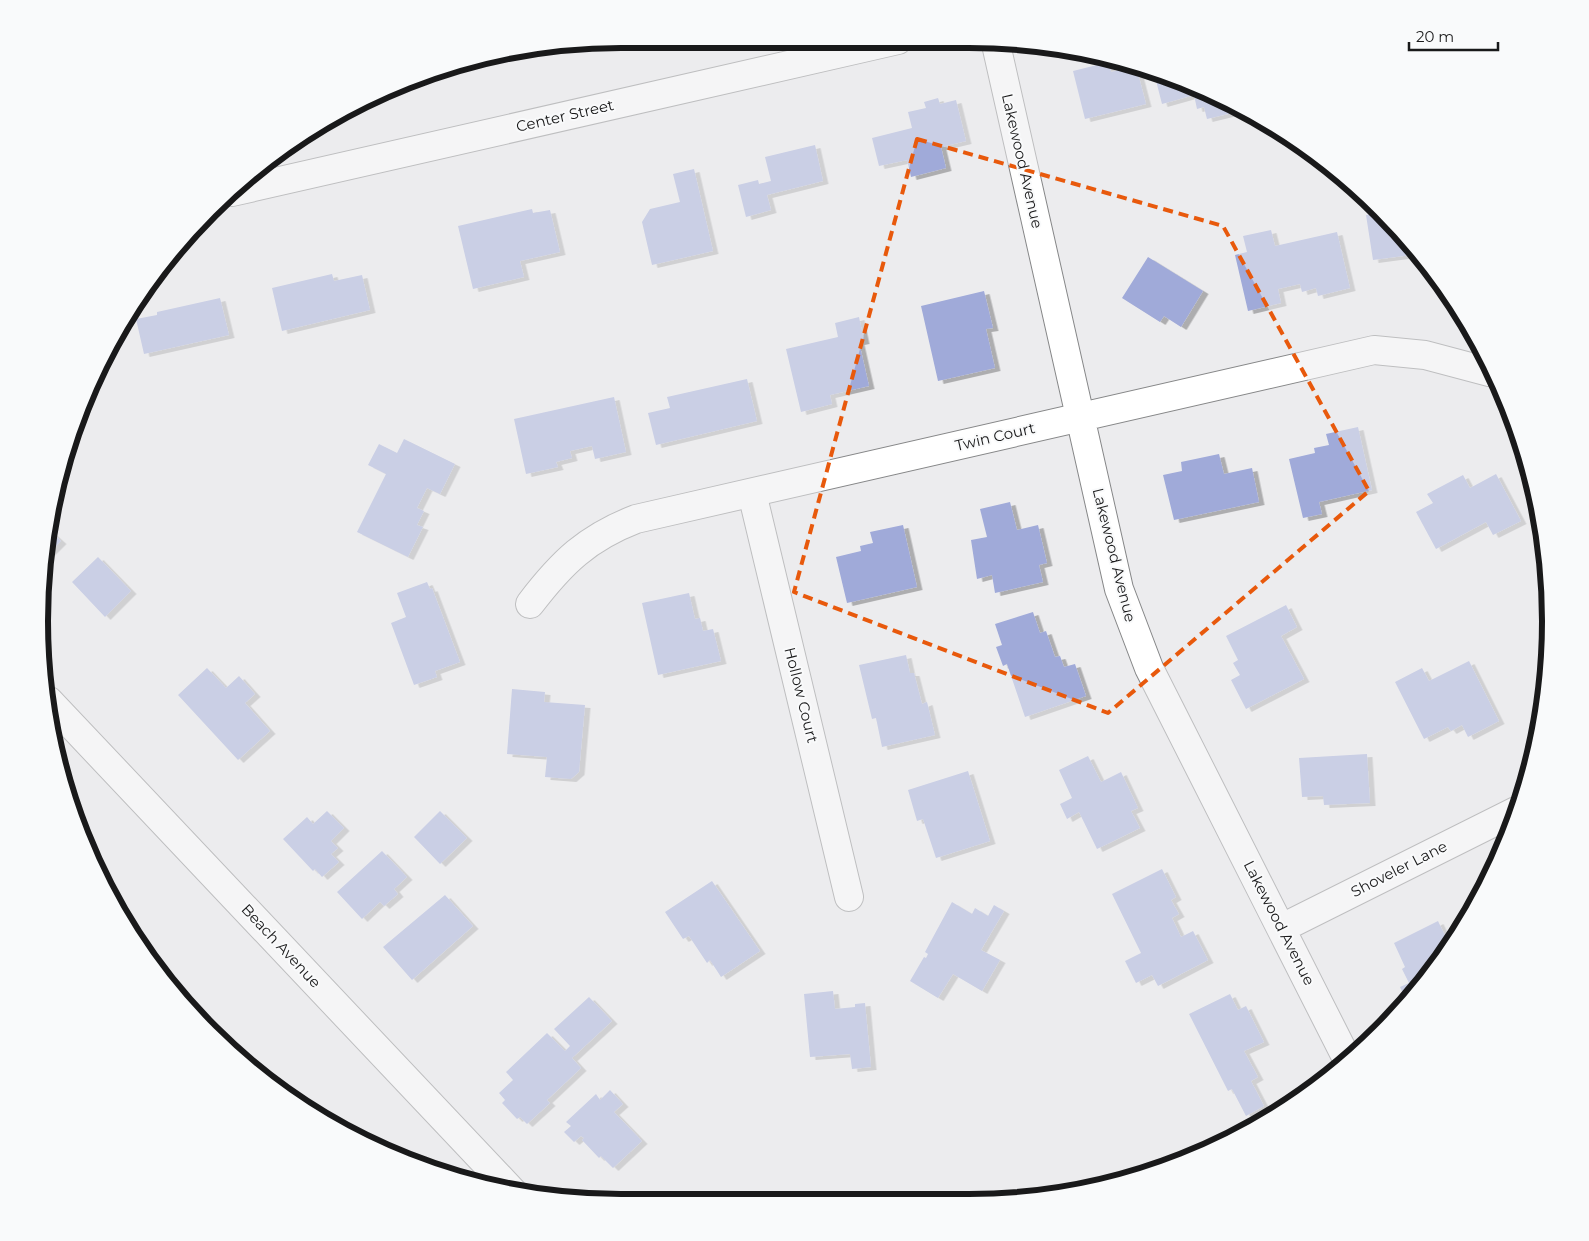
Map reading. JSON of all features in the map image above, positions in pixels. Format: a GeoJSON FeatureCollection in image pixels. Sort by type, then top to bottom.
{"type":"FeatureCollection","features":[{"type":"Feature","properties":{"kind":"street","name":"Center Street"},"geometry":{"type":"LineString","coordinates":[[244,189],[863,48]]}},
{"type":"Feature","properties":{"kind":"street","name":"Lakewood Avenue"},"geometry":{"type":"LineString","coordinates":[[996,49],[1119,589],[1131,626],[1149,668],[1344,1053]]}},
{"type":"Feature","properties":{"kind":"street","name":"Twin Court"},"geometry":{"type":"LineString","coordinates":[[530,604],[554,572],[607,530],[636,519],[1374,350],[1425,355],[1484,371]]}},
{"type":"Feature","properties":{"kind":"street","name":"Hollow Court"},"geometry":{"type":"LineString","coordinates":[[752,493],[850,898]]}},
{"type":"Feature","properties":{"kind":"street","name":"Beach Avenue"},"geometry":{"type":"LineString","coordinates":[[54,706],[502,1181]]}},
{"type":"Feature","properties":{"kind":"street","name":"Shoveler Lane"},"geometry":{"type":"LineString","coordinates":[[1282,928],[1508,814]]}},
{"type":"Feature","properties":{"kind":"highlighted area"},"geometry":{"type":"Polygon","coordinates":[[[917,139],[1223,226],[1369,491],[1108,713],[794,592],[917,139]]]}},
{"type":"Feature","properties":{"kind":"building"},"geometry":{"type":"Polygon","coordinates":[[[1102,64],[1110,65],[1111,72],[1124,69],[1138,73],[1146,104],[1085,119],[1073,71],[1102,64]]]}},
{"type":"Feature","properties":{"kind":"building"},"geometry":{"type":"Polygon","coordinates":[[[1156,79],[1188,91],[1233,113],[1207,119],[1204,107],[1197,109],[1194,95],[1162,104],[1156,79]]]}},
{"type":"Feature","properties":{"kind":"building"},"geometry":{"type":"Polygon","coordinates":[[[938,98],[940,104],[956,100],[966,141],[941,147],[946,168],[911,177],[907,160],[879,166],[872,138],[912,128],[908,112],[926,108],[924,102],[938,98]]]}},
{"type":"Feature","properties":{"kind":"building"},"geometry":{"type":"Polygon","coordinates":[[[815,145],[823,181],[767,195],[771,210],[746,217],[738,185],[758,180],[759,184],[771,181],[765,157],[815,145]]]}},
{"type":"Feature","properties":{"kind":"building"},"geometry":{"type":"Polygon","coordinates":[[[694,169],[713,251],[652,265],[642,222],[650,209],[680,202],[673,174],[694,169]]]}},
{"type":"Feature","properties":{"kind":"building"},"geometry":{"type":"Polygon","coordinates":[[[532,209],[533,213],[550,210],[560,252],[520,261],[524,277],[473,289],[458,226],[532,209]]]}},
{"type":"Feature","properties":{"kind":"building"},"geometry":{"type":"Polygon","coordinates":[[[1366,215],[1374,215],[1409,255],[1373,260],[1366,215]]]}},
{"type":"Feature","properties":{"kind":"building"},"geometry":{"type":"Polygon","coordinates":[[[1271,230],[1275,246],[1337,232],[1350,288],[1318,296],[1316,288],[1302,292],[1300,284],[1278,289],[1281,303],[1248,311],[1235,255],[1247,252],[1243,236],[1271,230]]]}},
{"type":"Feature","properties":{"kind":"building"},"geometry":{"type":"Polygon","coordinates":[[[1148,257],[1203,291],[1181,327],[1164,316],[1160,322],[1122,298],[1148,257]]]}},
{"type":"Feature","properties":{"kind":"building"},"geometry":{"type":"Polygon","coordinates":[[[332,274],[334,281],[362,275],[370,310],[282,331],[272,288],[332,274]]]}},
{"type":"Feature","properties":{"kind":"building"},"geometry":{"type":"Polygon","coordinates":[[[984,291],[993,328],[986,329],[995,368],[938,381],[921,306],[984,291]]]}},
{"type":"Feature","properties":{"kind":"building"},"geometry":{"type":"Polygon","coordinates":[[[220,298],[229,335],[144,354],[136,319],[157,315],[157,312],[220,298]]]}},
{"type":"Feature","properties":{"kind":"building"},"geometry":{"type":"Polygon","coordinates":[[[859,317],[864,341],[859,342],[869,386],[830,395],[832,404],[801,412],[786,349],[838,337],[835,323],[859,317]]]}},
{"type":"Feature","properties":{"kind":"building"},"geometry":{"type":"Polygon","coordinates":[[[747,379],[757,421],[656,445],[648,413],[670,408],[667,397],[747,379]]]}},
{"type":"Feature","properties":{"kind":"building"},"geometry":{"type":"Polygon","coordinates":[[[614,397],[626,452],[595,459],[592,446],[570,451],[572,458],[556,462],[558,467],[526,474],[514,419],[614,397]]]}},
{"type":"Feature","properties":{"kind":"building"},"geometry":{"type":"Polygon","coordinates":[[[1358,427],[1372,490],[1319,502],[1322,514],[1303,518],[1289,459],[1315,453],[1314,448],[1329,445],[1326,434],[1358,427]]]}},
{"type":"Feature","properties":{"kind":"building"},"geometry":{"type":"Polygon","coordinates":[[[404,439],[455,464],[440,494],[427,488],[417,508],[424,511],[417,525],[423,527],[408,557],[357,532],[386,474],[368,465],[379,444],[397,453],[404,439]]]}},
{"type":"Feature","properties":{"kind":"building"},"geometry":{"type":"Polygon","coordinates":[[[1219,454],[1224,474],[1252,468],[1259,502],[1174,520],[1163,475],[1182,471],[1181,462],[1219,454]]]}},
{"type":"Feature","properties":{"kind":"building"},"geometry":{"type":"Polygon","coordinates":[[[1496,474],[1521,521],[1493,535],[1486,522],[1436,549],[1416,512],[1433,503],[1427,494],[1463,475],[1470,488],[1496,474]]]}},
{"type":"Feature","properties":{"kind":"building"},"geometry":{"type":"Polygon","coordinates":[[[1010,502],[1017,530],[1038,525],[1047,563],[1039,565],[1043,582],[995,593],[992,575],[977,579],[971,540],[987,537],[980,509],[1010,502]]]}},
{"type":"Feature","properties":{"kind":"building"},"geometry":{"type":"Polygon","coordinates":[[[903,525],[917,587],[847,603],[836,557],[861,551],[860,546],[873,543],[870,532],[903,525]]]}},
{"type":"Feature","properties":{"kind":"building"},"geometry":{"type":"Polygon","coordinates":[[[54,535],[61,541],[52,550],[54,535]]]}},
{"type":"Feature","properties":{"kind":"building"},"geometry":{"type":"Polygon","coordinates":[[[98,557],[131,591],[105,617],[72,582],[98,557]]]}},
{"type":"Feature","properties":{"kind":"building"},"geometry":{"type":"Polygon","coordinates":[[[427,582],[430,589],[432,588],[460,662],[435,671],[437,677],[414,685],[391,623],[406,617],[397,593],[427,582]]]}},
{"type":"Feature","properties":{"kind":"building"},"geometry":{"type":"Polygon","coordinates":[[[689,593],[695,619],[700,618],[703,631],[713,629],[721,661],[658,675],[642,603],[689,593]]]}},
{"type":"Feature","properties":{"kind":"building"},"geometry":{"type":"Polygon","coordinates":[[[1286,605],[1297,627],[1281,636],[1304,679],[1246,709],[1231,680],[1240,675],[1233,663],[1238,660],[1226,636],[1286,605]]]}},
{"type":"Feature","properties":{"kind":"building"},"geometry":{"type":"Polygon","coordinates":[[[1033,612],[1040,633],[1046,631],[1055,657],[1060,656],[1064,667],[1075,664],[1086,696],[1025,717],[1007,664],[1003,666],[996,647],[1002,645],[995,624],[1033,612]]]}},
{"type":"Feature","properties":{"kind":"building"},"geometry":{"type":"Polygon","coordinates":[[[906,655],[910,673],[914,673],[922,704],[927,702],[935,735],[882,747],[876,718],[872,719],[859,665],[906,655]]]}},
{"type":"Feature","properties":{"kind":"building"},"geometry":{"type":"Polygon","coordinates":[[[1469,661],[1499,721],[1468,737],[1462,725],[1451,731],[1448,727],[1424,739],[1395,682],[1422,668],[1429,681],[1469,661]]]}},
{"type":"Feature","properties":{"kind":"building"},"geometry":{"type":"Polygon","coordinates":[[[207,668],[226,688],[239,676],[255,694],[245,703],[270,731],[238,760],[178,695],[207,668]]]}},
{"type":"Feature","properties":{"kind":"building"},"geometry":{"type":"Polygon","coordinates":[[[512,689],[545,692],[544,702],[585,705],[579,772],[571,779],[545,777],[547,757],[507,754],[512,689]]]}},
{"type":"Feature","properties":{"kind":"building"},"geometry":{"type":"Polygon","coordinates":[[[1367,754],[1370,803],[1324,805],[1323,796],[1302,797],[1299,758],[1367,754]]]}},
{"type":"Feature","properties":{"kind":"building"},"geometry":{"type":"Polygon","coordinates":[[[1088,756],[1101,782],[1121,772],[1138,808],[1131,811],[1140,828],[1097,849],[1079,812],[1067,819],[1060,804],[1072,798],[1059,770],[1088,756]]]}},
{"type":"Feature","properties":{"kind":"building"},"geometry":{"type":"Polygon","coordinates":[[[968,771],[990,841],[936,858],[923,819],[917,821],[908,790],[968,771]]]}},
{"type":"Feature","properties":{"kind":"building"},"geometry":{"type":"Polygon","coordinates":[[[327,811],[344,828],[331,841],[338,848],[331,854],[339,862],[322,877],[315,869],[313,871],[283,839],[307,817],[313,824],[327,811]]]}},
{"type":"Feature","properties":{"kind":"building"},"geometry":{"type":"Polygon","coordinates":[[[440,811],[467,838],[440,864],[414,837],[440,811]]]}},
{"type":"Feature","properties":{"kind":"building"},"geometry":{"type":"Polygon","coordinates":[[[382,851],[407,877],[394,889],[398,894],[384,906],[380,902],[362,919],[337,892],[382,851]]]}},
{"type":"Feature","properties":{"kind":"building"},"geometry":{"type":"Polygon","coordinates":[[[1162,869],[1176,897],[1171,900],[1179,914],[1172,918],[1181,937],[1193,931],[1208,960],[1158,986],[1152,975],[1136,983],[1125,961],[1141,953],[1112,894],[1162,869]]]}},
{"type":"Feature","properties":{"kind":"building"},"geometry":{"type":"Polygon","coordinates":[[[712,881],[760,951],[721,977],[710,960],[707,963],[689,936],[683,939],[665,912],[712,881]]]}},
{"type":"Feature","properties":{"kind":"building"},"geometry":{"type":"Polygon","coordinates":[[[445,895],[473,926],[412,980],[383,947],[445,895]]]}},
{"type":"Feature","properties":{"kind":"building"},"geometry":{"type":"Polygon","coordinates":[[[952,902],[972,914],[975,908],[988,916],[994,905],[1004,911],[981,950],[1000,960],[982,991],[953,974],[938,998],[910,981],[924,957],[926,958],[928,954],[925,952],[952,902]]]}},
{"type":"Feature","properties":{"kind":"building"},"geometry":{"type":"Polygon","coordinates":[[[1438,921],[1446,938],[1403,993],[1400,987],[1409,983],[1402,969],[1405,967],[1394,943],[1438,921]]]}},
{"type":"Feature","properties":{"kind":"building"},"geometry":{"type":"Polygon","coordinates":[[[833,991],[835,1009],[855,1007],[855,1004],[865,1003],[871,1067],[852,1069],[850,1054],[810,1057],[804,994],[833,991]]]}},
{"type":"Feature","properties":{"kind":"building"},"geometry":{"type":"Polygon","coordinates":[[[1230,994],[1238,1010],[1246,1006],[1264,1042],[1244,1051],[1258,1077],[1251,1081],[1264,1106],[1246,1116],[1232,1089],[1228,1091],[1189,1014],[1230,994]]]}},
{"type":"Feature","properties":{"kind":"building"},"geometry":{"type":"Polygon","coordinates":[[[589,997],[612,1021],[572,1058],[581,1068],[547,1100],[550,1103],[527,1124],[520,1117],[517,1119],[502,1103],[505,1100],[499,1093],[513,1080],[506,1072],[547,1033],[565,1051],[570,1046],[554,1029],[589,997]]]}},
{"type":"Feature","properties":{"kind":"building"},"geometry":{"type":"Polygon","coordinates":[[[610,1090],[623,1104],[614,1112],[642,1141],[613,1168],[601,1156],[599,1158],[582,1140],[584,1138],[581,1136],[574,1142],[564,1132],[571,1126],[566,1122],[596,1094],[600,1100],[610,1090]]]}}]}
